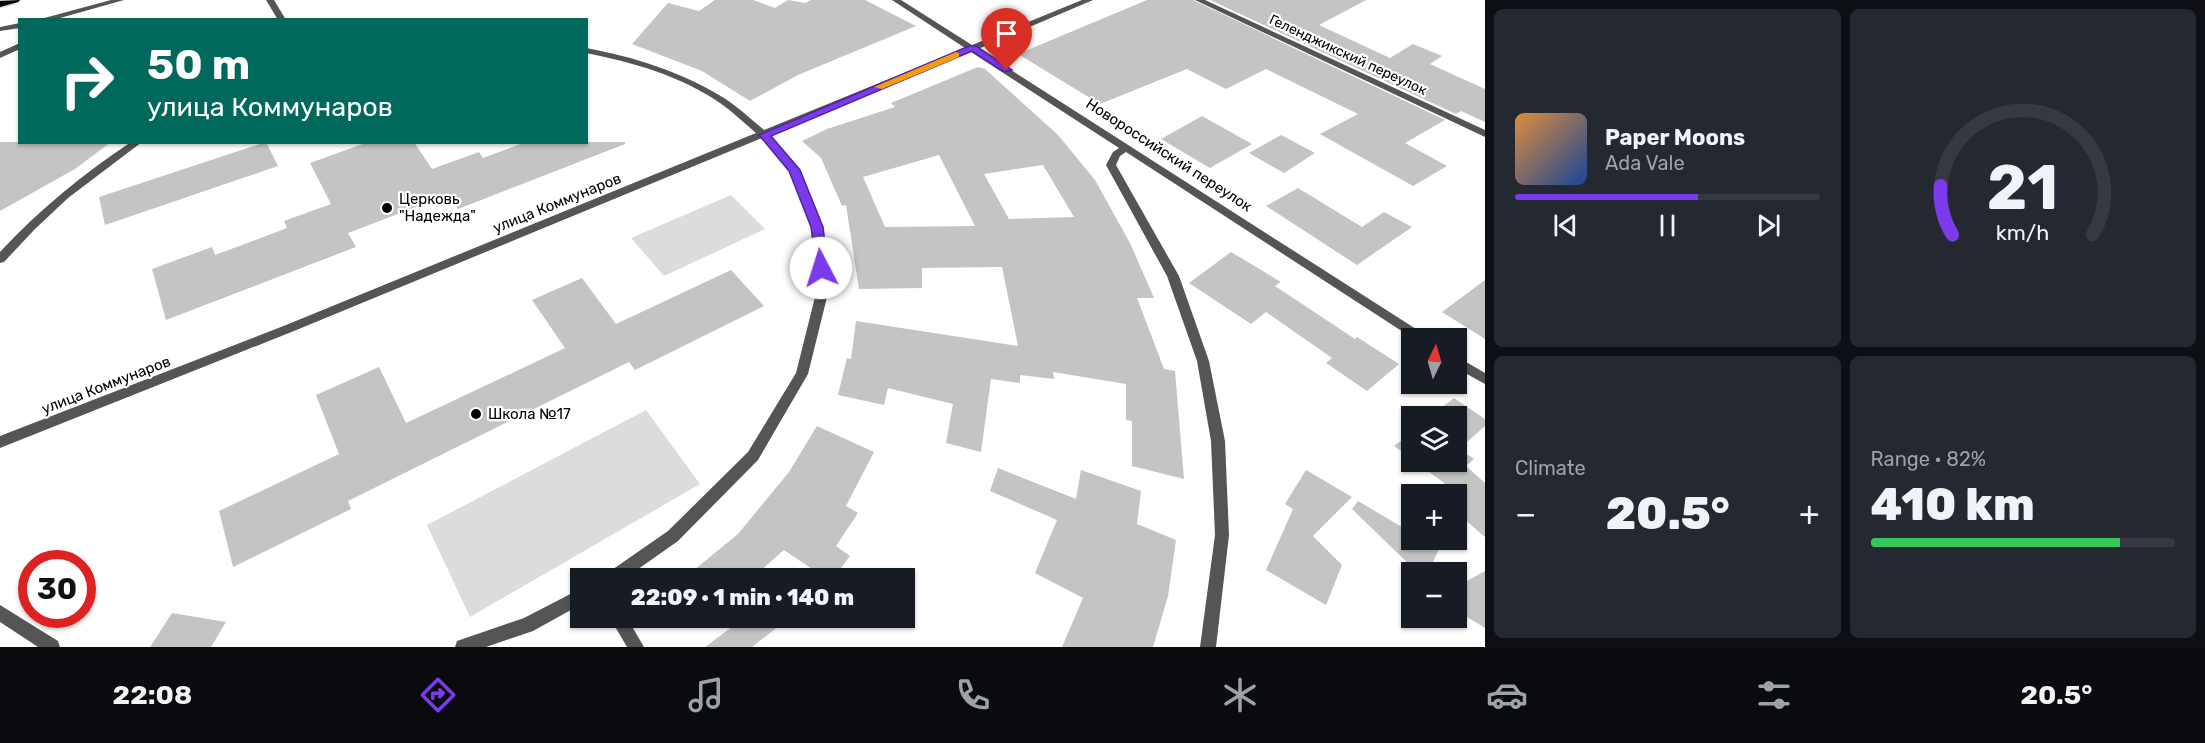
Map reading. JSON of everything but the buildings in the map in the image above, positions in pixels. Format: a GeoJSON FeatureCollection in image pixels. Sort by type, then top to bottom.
{"type":"FeatureCollection","features":[{"type":"Feature","properties":{"kind":"main road"},"geometry":{"type":"LineString","coordinates":[[0,4],[15,0]]}},
{"type":"Feature","properties":{"kind":"street"},"geometry":{"type":"LineString","coordinates":[[49,18],[120,0]]}},
{"type":"Feature","properties":{"kind":"street"},"geometry":{"type":"LineString","coordinates":[[270,0],[281,18]]}},
{"type":"Feature","properties":{"kind":"street","name":"Новороссийский переулок"},"geometry":{"type":"LineString","coordinates":[[896,0],[1406,328]]}},
{"type":"Feature","properties":{"kind":"street","name":"улица Коммунаров"},"geometry":{"type":"LineString","coordinates":[[0,442],[267,338],[1089,0]]}},
{"type":"Feature","properties":{"kind":"street","name":"Геленджикский переулок"},"geometry":{"type":"LineString","coordinates":[[1199,0],[1485,135]]}},
{"type":"Feature","properties":{"kind":"street"},"geometry":{"type":"LineString","coordinates":[[0,30],[18,26]]}},
{"type":"Feature","properties":{"kind":"street"},"geometry":{"type":"LineString","coordinates":[[0,55],[18,46]]}},
{"type":"Feature","properties":{"kind":"street"},"geometry":{"type":"LineString","coordinates":[[588,50],[622,57],[681,78],[723,101],[764,135],[794,170],[817,227],[823,289],[802,374],[753,456],[673,536],[627,568]]}},
{"type":"Feature","properties":{"kind":"street"},"geometry":{"type":"LineString","coordinates":[[0,259],[25,230],[73,187],[135,144]]}},
{"type":"Feature","properties":{"kind":"street"},"geometry":{"type":"LineString","coordinates":[[1127,147],[1116,154],[1111,165],[1173,276],[1203,361],[1218,441],[1222,535],[1208,647]]}},
{"type":"Feature","properties":{"kind":"street"},"geometry":{"type":"LineString","coordinates":[[1467,368],[1485,379]]}},
{"type":"Feature","properties":{"kind":"street"},"geometry":{"type":"LineString","coordinates":[[463,647],[527,625],[570,602]]}},
{"type":"Feature","properties":{"kind":"street"},"geometry":{"type":"LineString","coordinates":[[0,613],[52,647]]}},
{"type":"Feature","properties":{"kind":"street"},"geometry":{"type":"LineString","coordinates":[[624,628],[636,647]]}},
{"type":"Feature","properties":{"kind":"shaded area"},"geometry":{"type":"Polygon","coordinates":[[[731,195],[765,229],[664,276],[631,238],[731,195]]]}},
{"type":"Feature","properties":{"kind":"shaded area"},"geometry":{"type":"Polygon","coordinates":[[[646,410],[700,484],[470,617],[427,525],[646,410]]]}},
{"type":"Feature","properties":{"kind":"slow traffic"},"geometry":{"type":"LineString","coordinates":[[879,87],[956,55]]}},
{"type":"Feature","properties":{"kind":"place","name":"Церковь \"Надежда\""},"geometry":{"type":"Point","coordinates":[387,208]}},
{"type":"Feature","properties":{"kind":"place","name":"Школа №17"},"geometry":{"type":"Point","coordinates":[476,414]}},
{"type":"Feature","properties":{"kind":"route"},"geometry":{"type":"LineString","coordinates":[[821,268],[817,227],[794,170],[764,135],[972,48],[1007,70]]}}]}
